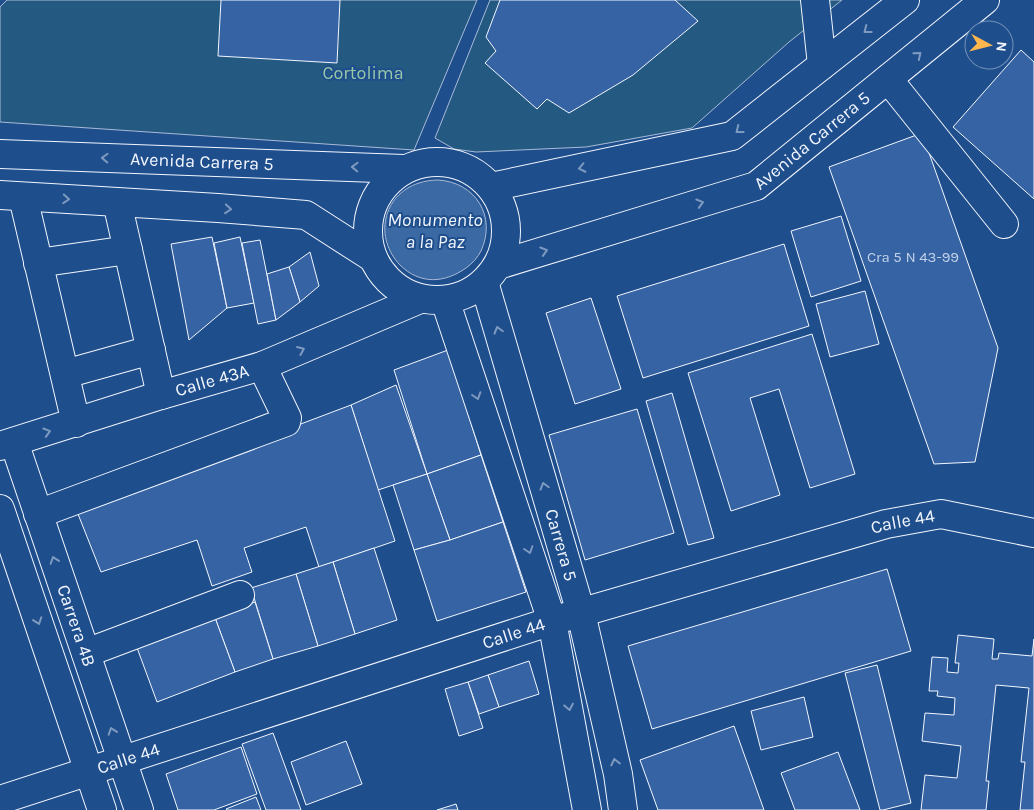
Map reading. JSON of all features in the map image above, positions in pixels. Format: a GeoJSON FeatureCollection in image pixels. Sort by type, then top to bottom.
{"type":"FeatureCollection","features":[{"type":"Feature","properties":{"kind":"street"},"geometry":{"type":"LineString","coordinates":[[815,0],[822,65]]}},
{"type":"Feature","properties":{"kind":"street"},"geometry":{"type":"LineString","coordinates":[[491,187],[732,136],[905,0]]}},
{"type":"Feature","properties":{"kind":"street","name":"Avenida Carrera 5"},"geometry":{"type":"LineString","coordinates":[[491,273],[756,186],[985,0]]}},
{"type":"Feature","properties":{"kind":"street"},"geometry":{"type":"LineString","coordinates":[[888,79],[1004,224]]}},
{"type":"Feature","properties":{"kind":"street","name":"Avenida Carrera 5"},"geometry":{"type":"LineString","coordinates":[[0,154],[404,169]]}},
{"type":"Feature","properties":{"kind":"street"},"geometry":{"type":"LineString","coordinates":[[427,162],[450,162],[472,170],[491,187],[502,205],[506,226],[504,247],[491,273],[466,294],[432,300],[400,290],[384,276],[373,258],[368,244],[367,230],[370,211],[377,194],[389,180],[404,169],[427,162]]}},
{"type":"Feature","properties":{"kind":"street"},"geometry":{"type":"LineString","coordinates":[[76,423],[38,263],[12,196],[306,215],[373,258]]}},
{"type":"Feature","properties":{"kind":"street"},"geometry":{"type":"LineString","coordinates":[[117,202],[161,395]]}},
{"type":"Feature","properties":{"kind":"street"},"geometry":{"type":"LineString","coordinates":[[38,263],[128,250]]}},
{"type":"Feature","properties":{"kind":"street","name":"Carrera 5"},"geometry":{"type":"LineString","coordinates":[[491,273],[581,613],[618,774],[623,810]]}},
{"type":"Feature","properties":{"kind":"street","name":"Carrera 5"},"geometry":{"type":"LineString","coordinates":[[432,300],[552,621],[587,810]]}},
{"type":"Feature","properties":{"kind":"street","name":"Calle 43A"},"geometry":{"type":"LineString","coordinates":[[7,444],[161,395],[262,366],[432,300]]}},
{"type":"Feature","properties":{"kind":"street"},"geometry":{"type":"LineString","coordinates":[[65,374],[151,350]]}},
{"type":"Feature","properties":{"kind":"street"},"geometry":{"type":"LineString","coordinates":[[38,514],[286,422],[287,418],[262,366]]}},
{"type":"Feature","properties":{"kind":"street","name":"Carrera 4B"},"geometry":{"type":"LineString","coordinates":[[7,444],[38,514],[140,810]]}},
{"type":"Feature","properties":{"kind":"street","name":"Carrera 4B"},"geometry":{"type":"LineString","coordinates":[[0,509],[6,547],[102,810]]}},
{"type":"Feature","properties":{"kind":"street","name":"Calle 44"},"geometry":{"type":"LineString","coordinates":[[0,800],[552,621],[886,524],[941,514],[1034,533]]}},
{"type":"Feature","properties":{"kind":"street"},"geometry":{"type":"LineString","coordinates":[[86,653],[240,595]]}},
{"type":"Feature","properties":{"kind":"green space","name":"Cortolima"},"geometry":{"type":"Polygon","coordinates":[[[7,0],[477,0],[414,150],[0,122],[0,7],[7,0]]]}},
{"type":"Feature","properties":{"kind":"green space"},"geometry":{"type":"Polygon","coordinates":[[[490,0],[842,0],[789,42],[692,128],[586,147],[476,152],[454,149],[435,138],[490,0]]]}},
{"type":"Feature","properties":{"kind":"water","name":"Monumento a la Paz"},"geometry":{"type":"Polygon","coordinates":[[[438,180],[451,182],[463,187],[472,194],[484,214],[486,225],[481,251],[473,262],[450,277],[433,280],[416,276],[400,265],[392,254],[385,230],[386,218],[390,207],[397,197],[406,189],[419,183],[438,180]]]}},
{"type":"Feature","properties":{"kind":"building","name":"Cortolima"},"geometry":{"type":"Polygon","coordinates":[[[221,0],[340,0],[337,63],[218,56],[221,0]]]}},
{"type":"Feature","properties":{"kind":"building"},"geometry":{"type":"Polygon","coordinates":[[[500,0],[675,0],[698,21],[633,75],[569,113],[547,99],[537,109],[485,63],[496,51],[486,37],[500,0]]]}},
{"type":"Feature","properties":{"kind":"building"},"geometry":{"type":"Polygon","coordinates":[[[1021,50],[1034,62],[1034,199],[953,127],[1003,70],[1014,70],[1014,58],[1021,50]]]}},
{"type":"Feature","properties":{"kind":"building"},"geometry":{"type":"Polygon","coordinates":[[[922,133],[998,348],[975,462],[934,464],[829,167],[922,133]]]}},
{"type":"Feature","properties":{"kind":"building"},"geometry":{"type":"Polygon","coordinates":[[[841,216],[861,281],[811,297],[791,231],[841,216]]]}},
{"type":"Feature","properties":{"kind":"building"},"geometry":{"type":"Polygon","coordinates":[[[212,237],[227,308],[189,340],[171,244],[212,237]]]}},
{"type":"Feature","properties":{"kind":"building"},"geometry":{"type":"Polygon","coordinates":[[[240,237],[254,303],[227,308],[214,243],[240,237]]]}},
{"type":"Feature","properties":{"kind":"building"},"geometry":{"type":"Polygon","coordinates":[[[260,240],[276,320],[258,324],[242,243],[260,240]]]}},
{"type":"Feature","properties":{"kind":"building"},"geometry":{"type":"Polygon","coordinates":[[[784,244],[809,326],[643,378],[617,296],[784,244]]]}},
{"type":"Feature","properties":{"kind":"building"},"geometry":{"type":"Polygon","coordinates":[[[310,252],[319,286],[300,302],[289,267],[310,252]]]}},
{"type":"Feature","properties":{"kind":"building"},"geometry":{"type":"Polygon","coordinates":[[[289,267],[300,302],[276,320],[267,274],[289,267]]]}},
{"type":"Feature","properties":{"kind":"building"},"geometry":{"type":"Polygon","coordinates":[[[865,291],[879,344],[830,357],[816,304],[865,291]]]}},
{"type":"Feature","properties":{"kind":"building"},"geometry":{"type":"Polygon","coordinates":[[[591,298],[621,389],[575,404],[546,313],[591,298]]]}},
{"type":"Feature","properties":{"kind":"building"},"geometry":{"type":"Polygon","coordinates":[[[812,334],[855,474],[810,488],[779,389],[750,398],[780,495],[731,511],[688,373],[812,334]]]}},
{"type":"Feature","properties":{"kind":"building"},"geometry":{"type":"Polygon","coordinates":[[[448,350],[481,455],[427,474],[394,370],[448,350]]]}},
{"type":"Feature","properties":{"kind":"building"},"geometry":{"type":"Polygon","coordinates":[[[396,385],[427,474],[378,490],[351,405],[396,385]]]}},
{"type":"Feature","properties":{"kind":"building"},"geometry":{"type":"Polygon","coordinates":[[[672,393],[714,538],[688,545],[646,401],[672,393]]]}},
{"type":"Feature","properties":{"kind":"building"},"geometry":{"type":"Polygon","coordinates":[[[351,405],[395,541],[319,567],[306,527],[244,548],[252,572],[212,586],[197,540],[101,572],[76,509],[351,405]]]}},
{"type":"Feature","properties":{"kind":"building"},"geometry":{"type":"Polygon","coordinates":[[[637,409],[674,533],[585,560],[549,435],[637,409]]]}},
{"type":"Feature","properties":{"kind":"building"},"geometry":{"type":"Polygon","coordinates":[[[481,455],[503,522],[450,540],[427,474],[481,455]]]}},
{"type":"Feature","properties":{"kind":"building"},"geometry":{"type":"Polygon","coordinates":[[[427,474],[450,540],[414,550],[393,485],[427,474]]]}},
{"type":"Feature","properties":{"kind":"building"},"geometry":{"type":"Polygon","coordinates":[[[503,522],[526,592],[437,621],[414,550],[503,522]]]}},
{"type":"Feature","properties":{"kind":"building"},"geometry":{"type":"Polygon","coordinates":[[[374,548],[397,620],[355,634],[333,562],[374,548]]]}},
{"type":"Feature","properties":{"kind":"building"},"geometry":{"type":"Polygon","coordinates":[[[333,562],[355,634],[318,646],[296,574],[333,562]]]}},
{"type":"Feature","properties":{"kind":"building"},"geometry":{"type":"Polygon","coordinates":[[[887,569],[911,651],[652,729],[628,646],[887,569]]]}},
{"type":"Feature","properties":{"kind":"building"},"geometry":{"type":"Polygon","coordinates":[[[296,574],[318,646],[273,659],[251,588],[296,574]]]}},
{"type":"Feature","properties":{"kind":"building"},"geometry":{"type":"Polygon","coordinates":[[[255,602],[273,659],[235,672],[214,615],[255,602]]]}},
{"type":"Feature","properties":{"kind":"building"},"geometry":{"type":"Polygon","coordinates":[[[214,615],[235,672],[157,702],[136,645],[214,615]]]}},
{"type":"Feature","properties":{"kind":"building"},"geometry":{"type":"Polygon","coordinates":[[[958,635],[994,639],[992,659],[998,659],[999,653],[1032,656],[1034,639],[1034,810],[1020,810],[1025,762],[1021,762],[1029,688],[996,685],[986,781],[989,781],[986,810],[921,810],[925,775],[957,778],[961,746],[922,741],[925,713],[954,715],[955,698],[937,696],[938,691],[929,691],[932,657],[948,658],[947,672],[958,673],[959,663],[955,663],[958,635]]]}},
{"type":"Feature","properties":{"kind":"building"},"geometry":{"type":"Polygon","coordinates":[[[529,661],[539,694],[499,707],[488,675],[529,661]]]}},
{"type":"Feature","properties":{"kind":"building"},"geometry":{"type":"Polygon","coordinates":[[[877,665],[911,803],[883,810],[880,810],[845,673],[877,665]]]}},
{"type":"Feature","properties":{"kind":"building"},"geometry":{"type":"Polygon","coordinates":[[[488,675],[499,707],[479,714],[468,682],[488,675]]]}},
{"type":"Feature","properties":{"kind":"building"},"geometry":{"type":"Polygon","coordinates":[[[468,682],[483,728],[459,736],[445,689],[468,682]]]}},
{"type":"Feature","properties":{"kind":"building"},"geometry":{"type":"Polygon","coordinates":[[[804,697],[813,737],[761,750],[751,711],[804,697]]]}},
{"type":"Feature","properties":{"kind":"building"},"geometry":{"type":"Polygon","coordinates":[[[734,726],[764,810],[658,810],[640,760],[734,726]]]}},
{"type":"Feature","properties":{"kind":"building"},"geometry":{"type":"Polygon","coordinates":[[[273,733],[301,810],[266,810],[242,744],[273,733]]]}},
{"type":"Feature","properties":{"kind":"building"},"geometry":{"type":"Polygon","coordinates":[[[346,741],[362,784],[306,805],[291,762],[346,741]]]}},
{"type":"Feature","properties":{"kind":"building"},"geometry":{"type":"Polygon","coordinates":[[[241,747],[257,794],[214,810],[178,810],[166,774],[241,747]]]}},
{"type":"Feature","properties":{"kind":"building"},"geometry":{"type":"Polygon","coordinates":[[[838,752],[860,810],[795,810],[781,773],[838,752]]]}},
{"type":"Feature","properties":{"kind":"building"},"geometry":{"type":"Polygon","coordinates":[[[256,797],[261,810],[226,809],[256,797]]]}},
{"type":"Feature","properties":{"kind":"building"},"geometry":{"type":"Polygon","coordinates":[[[456,804],[458,810],[437,810],[456,804]]]}}]}
